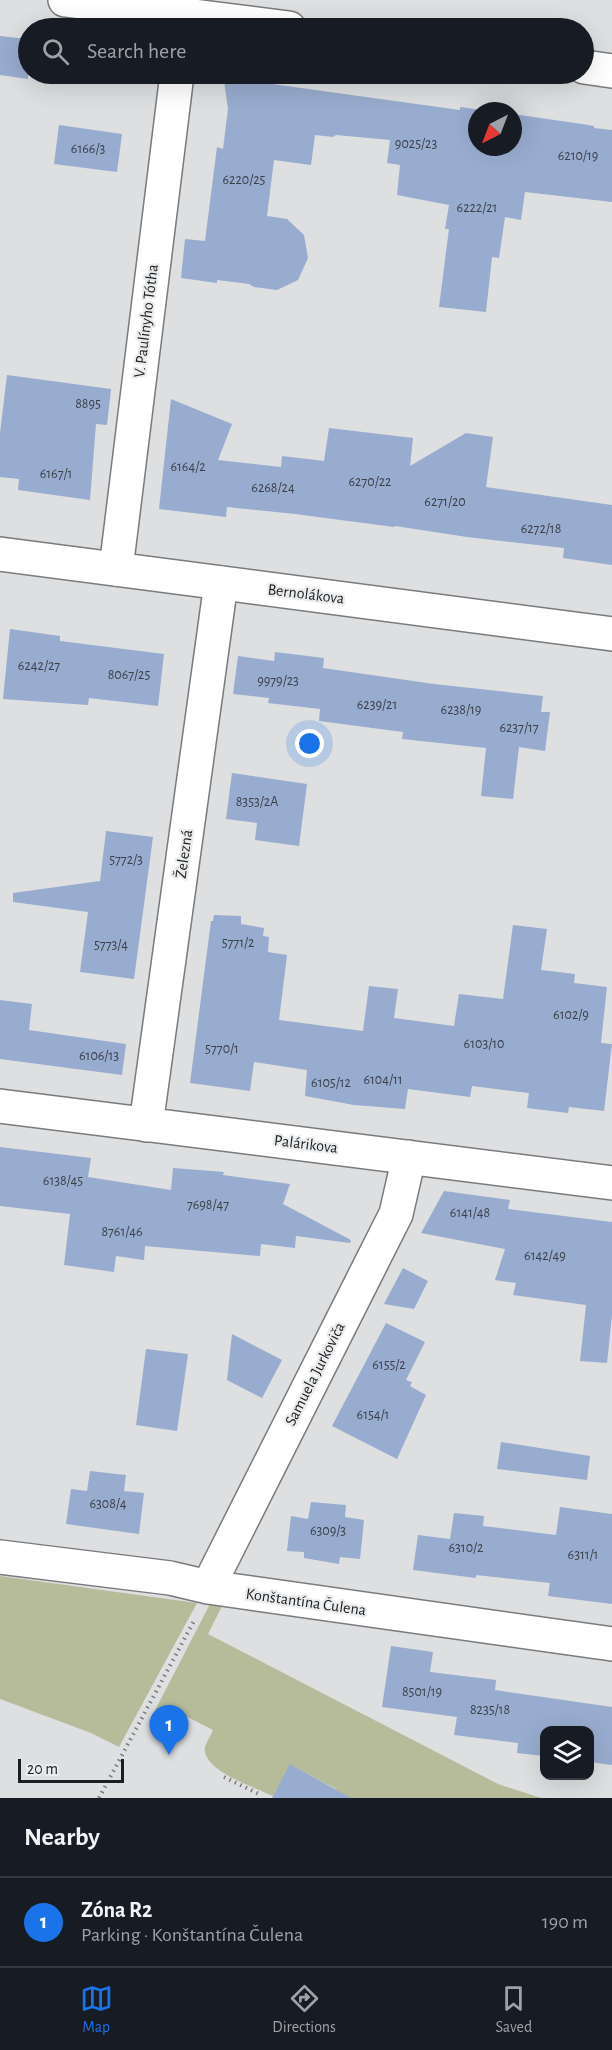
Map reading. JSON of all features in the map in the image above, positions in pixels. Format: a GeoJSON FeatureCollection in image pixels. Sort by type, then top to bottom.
{"type":"FeatureCollection","features":[{"type":"Feature","properties":{"kind":"street"},"geometry":{"type":"LineString","coordinates":[[65,0],[162,18]]}},
{"type":"Feature","properties":{"kind":"street"},"geometry":{"type":"LineString","coordinates":[[594,68],[612,71]]}},
{"type":"Feature","properties":{"kind":"street","name":"V. Paulínyho Tótha"},"geometry":{"type":"LineString","coordinates":[[116,569],[176,84]]}},
{"type":"Feature","properties":{"kind":"street","name":"Bernolákova"},"geometry":{"type":"LineString","coordinates":[[0,554],[612,634]]}},
{"type":"Feature","properties":{"kind":"street","name":"Železná"},"geometry":{"type":"LineString","coordinates":[[146,1125],[221,583]]}},
{"type":"Feature","properties":{"kind":"street","name":"Palárikova"},"geometry":{"type":"LineString","coordinates":[[0,1106],[612,1183]]}},
{"type":"Feature","properties":{"kind":"street","name":"Samuela Jurkoviča"},"geometry":{"type":"LineString","coordinates":[[208,1587],[396,1214],[409,1157]]}},
{"type":"Feature","properties":{"kind":"street","name":"Konštantína Čulena"},"geometry":{"type":"LineString","coordinates":[[0,1557],[170,1578],[208,1587],[612,1644]]}},
{"type":"Feature","properties":{"kind":"path"},"geometry":{"type":"LineString","coordinates":[[99,1798],[189,1631]]}},
{"type":"Feature","properties":{"kind":"path"},"geometry":{"type":"LineString","coordinates":[[224,1777],[261,1795]]}},
{"type":"Feature","properties":{"kind":"green space"},"geometry":{"type":"Polygon","coordinates":[[[0,1576],[197,1603],[119,1747],[91,1733],[0,1699],[0,1576]]]}},
{"type":"Feature","properties":{"kind":"green space"},"geometry":{"type":"Polygon","coordinates":[[[210,1604],[222,1606],[208,1634],[498,1784],[541,1798],[332,1798],[336,1789],[291,1765],[273,1796],[220,1771],[206,1755],[205,1747],[213,1730],[178,1712],[167,1731],[149,1722],[210,1604]]]}},
{"type":"Feature","properties":{"kind":"building"},"geometry":{"type":"Polygon","coordinates":[[[0,36],[18,38],[18,78],[0,75],[0,36]]]}},
{"type":"Feature","properties":{"kind":"building"},"geometry":{"type":"Polygon","coordinates":[[[224,84],[273,84],[460,110],[460,107],[468,108],[468,156],[522,156],[522,115],[612,130],[612,202],[525,192],[521,220],[505,217],[499,258],[492,257],[486,312],[439,307],[449,229],[445,229],[449,205],[397,195],[400,165],[387,163],[390,140],[315,135],[311,165],[274,160],[267,216],[287,219],[304,235],[308,258],[298,280],[277,290],[217,280],[217,283],[181,278],[185,239],[205,241],[217,147],[223,149],[228,109],[224,84]]]}},
{"type":"Feature","properties":{"kind":"building"},"geometry":{"type":"Polygon","coordinates":[[[59,125],[122,134],[117,172],[54,164],[59,125]]]}},
{"type":"Feature","properties":{"kind":"building"},"geometry":{"type":"Polygon","coordinates":[[[7,375],[111,389],[107,425],[96,424],[90,500],[18,490],[19,479],[0,477],[0,433],[7,375]]]}},
{"type":"Feature","properties":{"kind":"building"},"geometry":{"type":"Polygon","coordinates":[[[171,399],[232,424],[218,460],[281,467],[282,456],[324,461],[329,428],[413,438],[410,466],[466,433],[493,437],[486,487],[612,505],[612,565],[563,558],[564,548],[395,526],[227,507],[226,517],[159,509],[171,399]]]}},
{"type":"Feature","properties":{"kind":"building"},"geometry":{"type":"Polygon","coordinates":[[[10,629],[60,636],[60,641],[164,654],[158,706],[89,698],[88,705],[3,699],[10,629]]]}},
{"type":"Feature","properties":{"kind":"building"},"geometry":{"type":"Polygon","coordinates":[[[275,652],[324,658],[323,668],[434,684],[543,696],[541,712],[550,712],[545,751],[519,747],[513,799],[481,796],[486,748],[402,739],[403,732],[319,721],[320,709],[268,703],[269,698],[233,694],[238,656],[274,661],[275,652]]]}},
{"type":"Feature","properties":{"kind":"building"},"geometry":{"type":"Polygon","coordinates":[[[232,773],[307,784],[299,846],[255,840],[257,823],[226,819],[232,773]]]}},
{"type":"Feature","properties":{"kind":"building"},"geometry":{"type":"Polygon","coordinates":[[[106,831],[153,837],[134,979],[80,972],[88,912],[13,902],[13,893],[100,881],[106,831]]]}},
{"type":"Feature","properties":{"kind":"building"},"geometry":{"type":"Polygon","coordinates":[[[214,915],[241,916],[241,924],[264,928],[263,936],[269,937],[268,952],[287,955],[279,1020],[363,1031],[369,986],[398,989],[394,1018],[454,1026],[459,994],[503,999],[513,925],[547,929],[541,970],[575,974],[574,983],[607,987],[601,1043],[612,1044],[604,1111],[569,1107],[568,1113],[527,1108],[529,1093],[472,1086],[470,1097],[408,1089],[405,1109],[354,1105],[305,1096],[307,1070],[254,1062],[250,1091],[190,1083],[211,921],[214,915]]]}},
{"type":"Feature","properties":{"kind":"building"},"geometry":{"type":"Polygon","coordinates":[[[0,1000],[32,1004],[29,1030],[126,1044],[122,1075],[0,1059],[0,1000]]]}},
{"type":"Feature","properties":{"kind":"building"},"geometry":{"type":"Polygon","coordinates":[[[0,1147],[91,1158],[88,1177],[171,1190],[173,1168],[224,1172],[223,1175],[290,1184],[283,1204],[351,1240],[350,1243],[296,1236],[295,1248],[261,1244],[260,1256],[145,1246],[144,1260],[116,1256],[114,1272],[64,1265],[70,1214],[0,1206],[0,1147]]]}},
{"type":"Feature","properties":{"kind":"building"},"geometry":{"type":"Polygon","coordinates":[[[444,1191],[510,1200],[508,1209],[612,1222],[612,1315],[607,1363],[580,1361],[586,1305],[513,1295],[516,1283],[495,1280],[505,1249],[421,1233],[444,1191]]]}},
{"type":"Feature","properties":{"kind":"building"},"geometry":{"type":"Polygon","coordinates":[[[403,1268],[428,1281],[414,1309],[384,1304],[403,1268]]]}},
{"type":"Feature","properties":{"kind":"building"},"geometry":{"type":"Polygon","coordinates":[[[386,1323],[425,1342],[406,1380],[412,1382],[410,1386],[426,1395],[397,1459],[332,1426],[386,1323]]]}},
{"type":"Feature","properties":{"kind":"building"},"geometry":{"type":"Polygon","coordinates":[[[232,1334],[282,1360],[262,1398],[227,1380],[232,1334]]]}},
{"type":"Feature","properties":{"kind":"building"},"geometry":{"type":"Polygon","coordinates":[[[146,1349],[188,1354],[177,1431],[136,1425],[146,1349]]]}},
{"type":"Feature","properties":{"kind":"building"},"geometry":{"type":"Polygon","coordinates":[[[501,1442],[590,1456],[587,1480],[497,1469],[501,1442]]]}},
{"type":"Feature","properties":{"kind":"building"},"geometry":{"type":"Polygon","coordinates":[[[90,1471],[126,1475],[124,1491],[144,1493],[139,1534],[66,1524],[71,1489],[87,1491],[90,1471]]]}},
{"type":"Feature","properties":{"kind":"building"},"geometry":{"type":"Polygon","coordinates":[[[311,1502],[346,1505],[345,1517],[364,1520],[360,1559],[340,1557],[339,1564],[304,1558],[304,1552],[287,1551],[291,1516],[308,1519],[311,1502]]]}},
{"type":"Feature","properties":{"kind":"building"},"geometry":{"type":"Polygon","coordinates":[[[560,1507],[612,1514],[612,1604],[548,1596],[550,1583],[476,1575],[476,1578],[413,1570],[418,1535],[450,1539],[454,1513],[484,1516],[483,1526],[556,1535],[560,1507]]]}},
{"type":"Feature","properties":{"kind":"building"},"geometry":{"type":"Polygon","coordinates":[[[391,1646],[433,1652],[430,1672],[496,1680],[495,1690],[612,1707],[612,1765],[594,1763],[594,1726],[540,1726],[540,1756],[517,1753],[518,1743],[454,1735],[457,1717],[382,1707],[391,1646]]]}},
{"type":"Feature","properties":{"kind":"building"},"geometry":{"type":"Polygon","coordinates":[[[290,1764],[351,1798],[272,1798],[290,1764]]]}},
{"type":"Feature","properties":{"kind":"place","name":"Zóna R2"},"geometry":{"type":"Point","coordinates":[169,1755]}}]}
